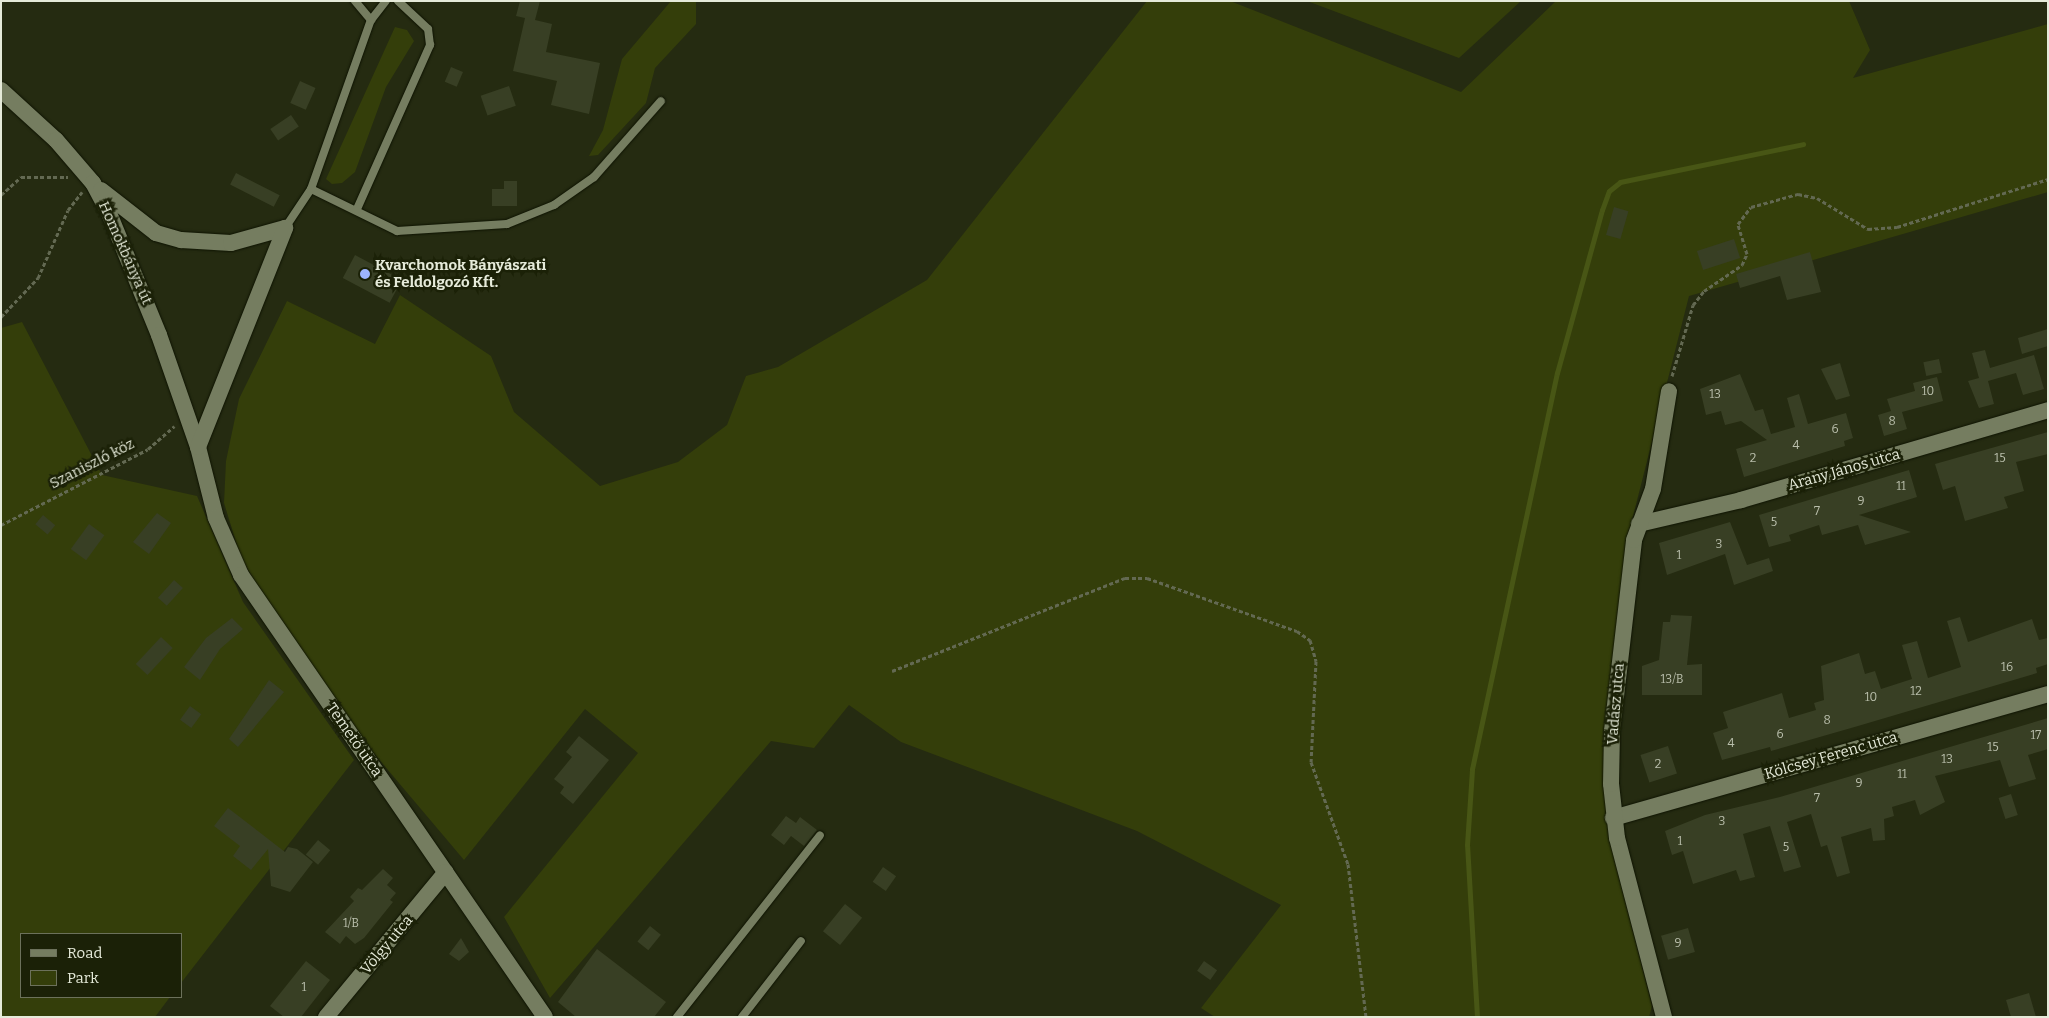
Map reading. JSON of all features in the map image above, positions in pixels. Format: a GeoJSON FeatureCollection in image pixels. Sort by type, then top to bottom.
{"type":"FeatureCollection","features":[{"type":"Feature","properties":{"kind":"street","name":"Homokbánya út"},"geometry":{"type":"LineString","coordinates":[[1,90],[38,120],[93,183],[128,254],[188,414],[198,447]]}},
{"type":"Feature","properties":{"kind":"street"},"geometry":{"type":"LineString","coordinates":[[93,183],[135,220],[156,234],[181,240],[231,243],[285,228]]}},
{"type":"Feature","properties":{"kind":"street"},"geometry":{"type":"LineString","coordinates":[[198,447],[285,228]]}},
{"type":"Feature","properties":{"kind":"street","name":"Vadász utca"},"geometry":{"type":"LineString","coordinates":[[1664,1017],[1613,818],[1612,731],[1639,524],[1655,480],[1669,391]]}},
{"type":"Feature","properties":{"kind":"street","name":"Arany János utca"},"geometry":{"type":"LineString","coordinates":[[1639,524],[1741,500],[2048,410]]}},
{"type":"Feature","properties":{"kind":"street","name":"Temető utca"},"geometry":{"type":"LineString","coordinates":[[198,447],[216,518],[241,575],[545,1017]]}},
{"type":"Feature","properties":{"kind":"street","name":"Kölcsey Ferenc utca"},"geometry":{"type":"LineString","coordinates":[[1613,818],[2048,694]]}},
{"type":"Feature","properties":{"kind":"street","name":"Völgy utca"},"geometry":{"type":"LineString","coordinates":[[326,1017],[446,872]]}},
{"type":"Feature","properties":{"kind":"lane"},"geometry":{"type":"LineString","coordinates":[[355,1],[371,20]]}},
{"type":"Feature","properties":{"kind":"lane"},"geometry":{"type":"LineString","coordinates":[[285,228],[311,188],[371,20],[386,1]]}},
{"type":"Feature","properties":{"kind":"lane"},"geometry":{"type":"LineString","coordinates":[[357,209],[430,45],[428,29],[398,1]]}},
{"type":"Feature","properties":{"kind":"lane"},"geometry":{"type":"LineString","coordinates":[[311,188],[357,209],[397,231],[507,224],[554,205],[594,177],[661,101]]}},
{"type":"Feature","properties":{"kind":"lane"},"geometry":{"type":"LineString","coordinates":[[677,1017],[820,835]]}},
{"type":"Feature","properties":{"kind":"lane"},"geometry":{"type":"LineString","coordinates":[[742,1017],[801,941]]}},
{"type":"Feature","properties":{"kind":"path"},"geometry":{"type":"LineString","coordinates":[[1,196],[21,177],[68,177],[93,183]]}},
{"type":"Feature","properties":{"kind":"path"},"geometry":{"type":"LineString","coordinates":[[1669,391],[1693,305],[1704,290],[1742,265],[1747,254],[1738,224],[1751,207],[1798,194],[1817,198],[1868,228],[1897,227],[2048,179]]}},
{"type":"Feature","properties":{"kind":"path"},"geometry":{"type":"LineString","coordinates":[[1,317],[38,278],[75,198],[93,183]]}},
{"type":"Feature","properties":{"kind":"path","name":"Szaniszló köz"},"geometry":{"type":"LineString","coordinates":[[1,525],[148,449],[188,414]]}},
{"type":"Feature","properties":{"kind":"path"},"geometry":{"type":"LineString","coordinates":[[892,671],[1125,578],[1147,578],[1297,631],[1310,640],[1316,661],[1311,762],[1348,864],[1366,1017]]}},
{"type":"Feature","properties":{"kind":"green space"},"geometry":{"type":"Polygon","coordinates":[[[671,1],[696,1],[696,24],[655,68],[646,103],[598,155],[589,156],[603,130],[622,59],[671,1]]]}},
{"type":"Feature","properties":{"kind":"green space"},"geometry":{"type":"Polygon","coordinates":[[[1147,1],[1230,1],[1461,92],[1556,1],[1849,1],[1870,50],[1853,78],[2048,24],[2048,192],[1689,296],[1628,536],[1609,839],[1652,1006],[1649,1017],[1215,1017],[1201,1008],[1281,905],[1137,831],[901,742],[849,705],[814,748],[771,741],[550,998],[504,917],[638,753],[585,709],[464,860],[366,744],[264,599],[240,555],[224,503],[226,461],[239,399],[287,301],[375,344],[400,295],[491,356],[514,412],[600,486],[678,462],[727,425],[746,376],[778,367],[927,280],[1147,1]]]}},
{"type":"Feature","properties":{"kind":"green space"},"geometry":{"type":"Polygon","coordinates":[[[1307,1],[1521,1],[1459,58],[1307,1]]]}},
{"type":"Feature","properties":{"kind":"green space"},"geometry":{"type":"Polygon","coordinates":[[[395,27],[407,30],[414,41],[386,87],[355,172],[342,183],[332,184],[326,179],[395,27]]]}},
{"type":"Feature","properties":{"kind":"green space"},"geometry":{"type":"Polygon","coordinates":[[[22,322],[102,475],[197,496],[243,602],[354,760],[182,982],[182,933],[20,933],[20,998],[169,998],[155,1017],[1,1017],[1,328],[22,322]]]}},
{"type":"Feature","properties":{"kind":"building"},"geometry":{"type":"Polygon","coordinates":[[[520,1],[540,1],[535,20],[552,24],[546,52],[600,63],[589,114],[551,105],[557,81],[513,71],[525,18],[516,16],[520,1]]]}},
{"type":"Feature","properties":{"kind":"building"},"geometry":{"type":"Polygon","coordinates":[[[451,67],[463,72],[457,87],[445,82],[451,67]]]}},
{"type":"Feature","properties":{"kind":"building"},"geometry":{"type":"Polygon","coordinates":[[[300,81],[316,88],[306,110],[290,103],[300,81]]]}},
{"type":"Feature","properties":{"kind":"building"},"geometry":{"type":"Polygon","coordinates":[[[509,86],[516,106],[487,116],[481,96],[509,86]]]}},
{"type":"Feature","properties":{"kind":"building"},"geometry":{"type":"Polygon","coordinates":[[[291,115],[299,127],[278,141],[270,129],[291,115]]]}},
{"type":"Feature","properties":{"kind":"building"},"geometry":{"type":"Polygon","coordinates":[[[236,173],[280,195],[274,207],[230,185],[236,173]]]}},
{"type":"Feature","properties":{"kind":"building"},"geometry":{"type":"Polygon","coordinates":[[[504,181],[517,181],[517,206],[492,206],[492,189],[504,189],[504,181]]]}},
{"type":"Feature","properties":{"kind":"building"},"geometry":{"type":"Polygon","coordinates":[[[1614,207],[1628,211],[1620,239],[1606,235],[1614,207]]]}},
{"type":"Feature","properties":{"kind":"building"},"geometry":{"type":"Polygon","coordinates":[[[1734,239],[1740,258],[1703,270],[1697,251],[1734,239]]]}},
{"type":"Feature","properties":{"kind":"building"},"geometry":{"type":"Polygon","coordinates":[[[1810,252],[1821,292],[1787,300],[1780,276],[1740,288],[1736,274],[1810,252]]]}},
{"type":"Feature","properties":{"kind":"building"},"geometry":{"type":"Polygon","coordinates":[[[355,255],[402,280],[390,303],[343,278],[355,255]]]}},
{"type":"Feature","properties":{"kind":"building"},"geometry":{"type":"Polygon","coordinates":[[[2048,329],[2048,346],[2022,354],[2018,338],[2048,329]]]}},
{"type":"Feature","properties":{"kind":"building"},"geometry":{"type":"Polygon","coordinates":[[[1985,350],[1990,368],[2034,355],[2044,389],[2023,395],[2016,373],[1988,381],[1994,404],[1979,408],[1968,381],[1979,378],[1972,353],[1985,350]]]}},
{"type":"Feature","properties":{"kind":"building"},"geometry":{"type":"Polygon","coordinates":[[[1939,359],[1942,373],[1926,376],[1923,362],[1939,359]]]}},
{"type":"Feature","properties":{"kind":"building"},"geometry":{"type":"Polygon","coordinates":[[[1840,363],[1850,396],[1836,400],[1821,369],[1840,363]]]}},
{"type":"Feature","properties":{"kind":"building"},"geometry":{"type":"Polygon","coordinates":[[[1740,374],[1755,411],[1763,409],[1771,434],[1795,427],[1787,398],[1799,394],[1808,424],[1846,413],[1853,438],[1844,441],[1845,446],[1744,477],[1736,449],[1767,440],[1741,421],[1725,425],[1721,411],[1706,415],[1700,389],[1740,374]]]}},
{"type":"Feature","properties":{"kind":"building"},"geometry":{"type":"Polygon","coordinates":[[[1937,377],[1943,401],[1902,412],[1907,429],[1884,436],[1878,415],[1891,411],[1887,399],[1915,391],[1913,383],[1937,377]]]}},
{"type":"Feature","properties":{"kind":"building"},"geometry":{"type":"Polygon","coordinates":[[[2048,432],[2048,454],[2016,462],[2024,491],[2004,497],[2008,508],[1965,521],[1955,486],[1943,490],[1935,464],[2048,432]]]}},
{"type":"Feature","properties":{"kind":"building"},"geometry":{"type":"Polygon","coordinates":[[[1909,470],[1917,497],[1859,515],[1911,532],[1865,545],[1858,525],[1822,535],[1819,525],[1789,535],[1791,541],[1769,547],[1759,515],[1909,470]]]}},
{"type":"Feature","properties":{"kind":"building"},"geometry":{"type":"Polygon","coordinates":[[[157,513],[171,523],[149,554],[133,542],[157,513]]]}},
{"type":"Feature","properties":{"kind":"building"},"geometry":{"type":"Polygon","coordinates":[[[43,515],[55,525],[48,534],[35,524],[43,515]]]}},
{"type":"Feature","properties":{"kind":"building"},"geometry":{"type":"Polygon","coordinates":[[[1730,522],[1747,565],[1769,558],[1773,571],[1734,585],[1725,554],[1667,575],[1659,543],[1730,522]]]}},
{"type":"Feature","properties":{"kind":"building"},"geometry":{"type":"Polygon","coordinates":[[[89,524],[104,535],[86,560],[71,549],[89,524]]]}},
{"type":"Feature","properties":{"kind":"building"},"geometry":{"type":"Polygon","coordinates":[[[174,580],[183,588],[167,606],[158,598],[174,580]]]}},
{"type":"Feature","properties":{"kind":"building"},"geometry":{"type":"Polygon","coordinates":[[[1671,615],[1692,616],[1687,665],[1702,664],[1702,695],[1642,695],[1642,666],[1659,660],[1663,622],[1670,622],[1671,615]]]}},
{"type":"Feature","properties":{"kind":"building"},"geometry":{"type":"Polygon","coordinates":[[[1960,617],[1968,642],[2032,619],[2039,640],[2048,638],[2048,664],[2036,668],[2037,673],[1858,726],[1771,751],[1770,747],[1722,760],[1713,733],[1728,728],[1723,712],[1782,693],[1789,718],[1816,710],[1814,703],[1824,700],[1821,666],[1859,653],[1865,674],[1875,671],[1881,689],[1912,679],[1902,645],[1917,641],[1928,678],[1961,667],[1947,621],[1960,617]]]}},
{"type":"Feature","properties":{"kind":"building"},"geometry":{"type":"Polygon","coordinates":[[[232,618],[243,629],[220,649],[200,680],[184,667],[206,638],[232,618]]]}},
{"type":"Feature","properties":{"kind":"building"},"geometry":{"type":"Polygon","coordinates":[[[161,637],[173,648],[147,675],[136,664],[161,637]]]}},
{"type":"Feature","properties":{"kind":"building"},"geometry":{"type":"Polygon","coordinates":[[[269,680],[284,692],[238,747],[229,739],[269,680]]]}},
{"type":"Feature","properties":{"kind":"building"},"geometry":{"type":"Polygon","coordinates":[[[190,706],[201,714],[191,728],[180,720],[190,706]]]}},
{"type":"Feature","properties":{"kind":"building"},"geometry":{"type":"Polygon","coordinates":[[[2048,718],[2048,749],[2028,755],[2036,779],[2009,787],[2000,760],[1935,776],[1945,802],[1920,815],[1915,800],[1892,807],[1894,816],[1884,819],[1885,840],[1873,841],[1871,828],[1841,837],[1850,873],[1837,877],[1827,845],[1821,847],[1811,814],[1787,822],[1801,867],[1784,872],[1770,826],[1743,834],[1755,877],[1740,881],[1736,870],[1693,884],[1683,851],[1672,855],[1665,831],[1705,815],[1780,797],[2048,718]]]}},
{"type":"Feature","properties":{"kind":"building"},"geometry":{"type":"Polygon","coordinates":[[[579,736],[609,760],[573,804],[560,793],[564,787],[554,779],[572,757],[566,752],[579,736]]]}},
{"type":"Feature","properties":{"kind":"building"},"geometry":{"type":"Polygon","coordinates":[[[1668,746],[1677,774],[1649,783],[1640,755],[1668,746]]]}},
{"type":"Feature","properties":{"kind":"building"},"geometry":{"type":"Polygon","coordinates":[[[2011,794],[2018,815],[2005,819],[1999,798],[2011,794]]]}},
{"type":"Feature","properties":{"kind":"building"},"geometry":{"type":"Polygon","coordinates":[[[228,808],[285,852],[288,847],[297,849],[313,862],[290,892],[271,886],[268,849],[251,870],[233,856],[240,846],[214,826],[228,808]]]}},
{"type":"Feature","properties":{"kind":"building"},"geometry":{"type":"Polygon","coordinates":[[[786,816],[796,823],[800,817],[817,830],[804,846],[791,836],[784,845],[771,835],[786,816]]]}},
{"type":"Feature","properties":{"kind":"building"},"geometry":{"type":"Polygon","coordinates":[[[318,840],[330,850],[318,865],[306,855],[318,840]]]}},
{"type":"Feature","properties":{"kind":"building"},"geometry":{"type":"Polygon","coordinates":[[[883,867],[896,876],[886,891],[873,882],[883,867]]]}},
{"type":"Feature","properties":{"kind":"building"},"geometry":{"type":"Polygon","coordinates":[[[383,869],[393,878],[387,885],[396,893],[390,900],[393,902],[364,938],[355,944],[346,936],[340,944],[325,932],[354,901],[350,897],[358,888],[362,890],[383,869]]]}},
{"type":"Feature","properties":{"kind":"building"},"geometry":{"type":"Polygon","coordinates":[[[845,904],[862,918],[840,945],[823,931],[845,904]]]}},
{"type":"Feature","properties":{"kind":"building"},"geometry":{"type":"Polygon","coordinates":[[[650,926],[661,935],[648,950],[637,942],[650,926]]]}},
{"type":"Feature","properties":{"kind":"building"},"geometry":{"type":"Polygon","coordinates":[[[1688,928],[1695,952],[1668,960],[1661,936],[1688,928]]]}},
{"type":"Feature","properties":{"kind":"building"},"geometry":{"type":"Polygon","coordinates":[[[461,938],[469,952],[459,961],[449,954],[461,938]]]}},
{"type":"Feature","properties":{"kind":"building"},"geometry":{"type":"Polygon","coordinates":[[[597,949],[666,1002],[654,1017],[576,1017],[558,1002],[597,949]]]}},
{"type":"Feature","properties":{"kind":"building"},"geometry":{"type":"Polygon","coordinates":[[[306,961],[330,980],[301,1017],[284,1017],[270,1006],[306,961]]]}},
{"type":"Feature","properties":{"kind":"building"},"geometry":{"type":"Polygon","coordinates":[[[1204,961],[1217,970],[1210,980],[1197,971],[1204,961]]]}},
{"type":"Feature","properties":{"kind":"building"},"geometry":{"type":"Polygon","coordinates":[[[2029,993],[2036,1017],[2011,1017],[2006,1000],[2029,993]]]}},
{"type":"Feature","properties":{"kind":"waterway"},"geometry":{"type":"LineString","coordinates":[[1477,1017],[1467,845],[1472,769],[1557,373],[1602,210],[1609,191],[1620,182],[1803,144]]}},
{"type":"Feature","properties":{"kind":"place","name":"Kvarchomok Bányászati és Feldolgozó Kft."},"geometry":{"type":"Point","coordinates":[365,274]}}]}
